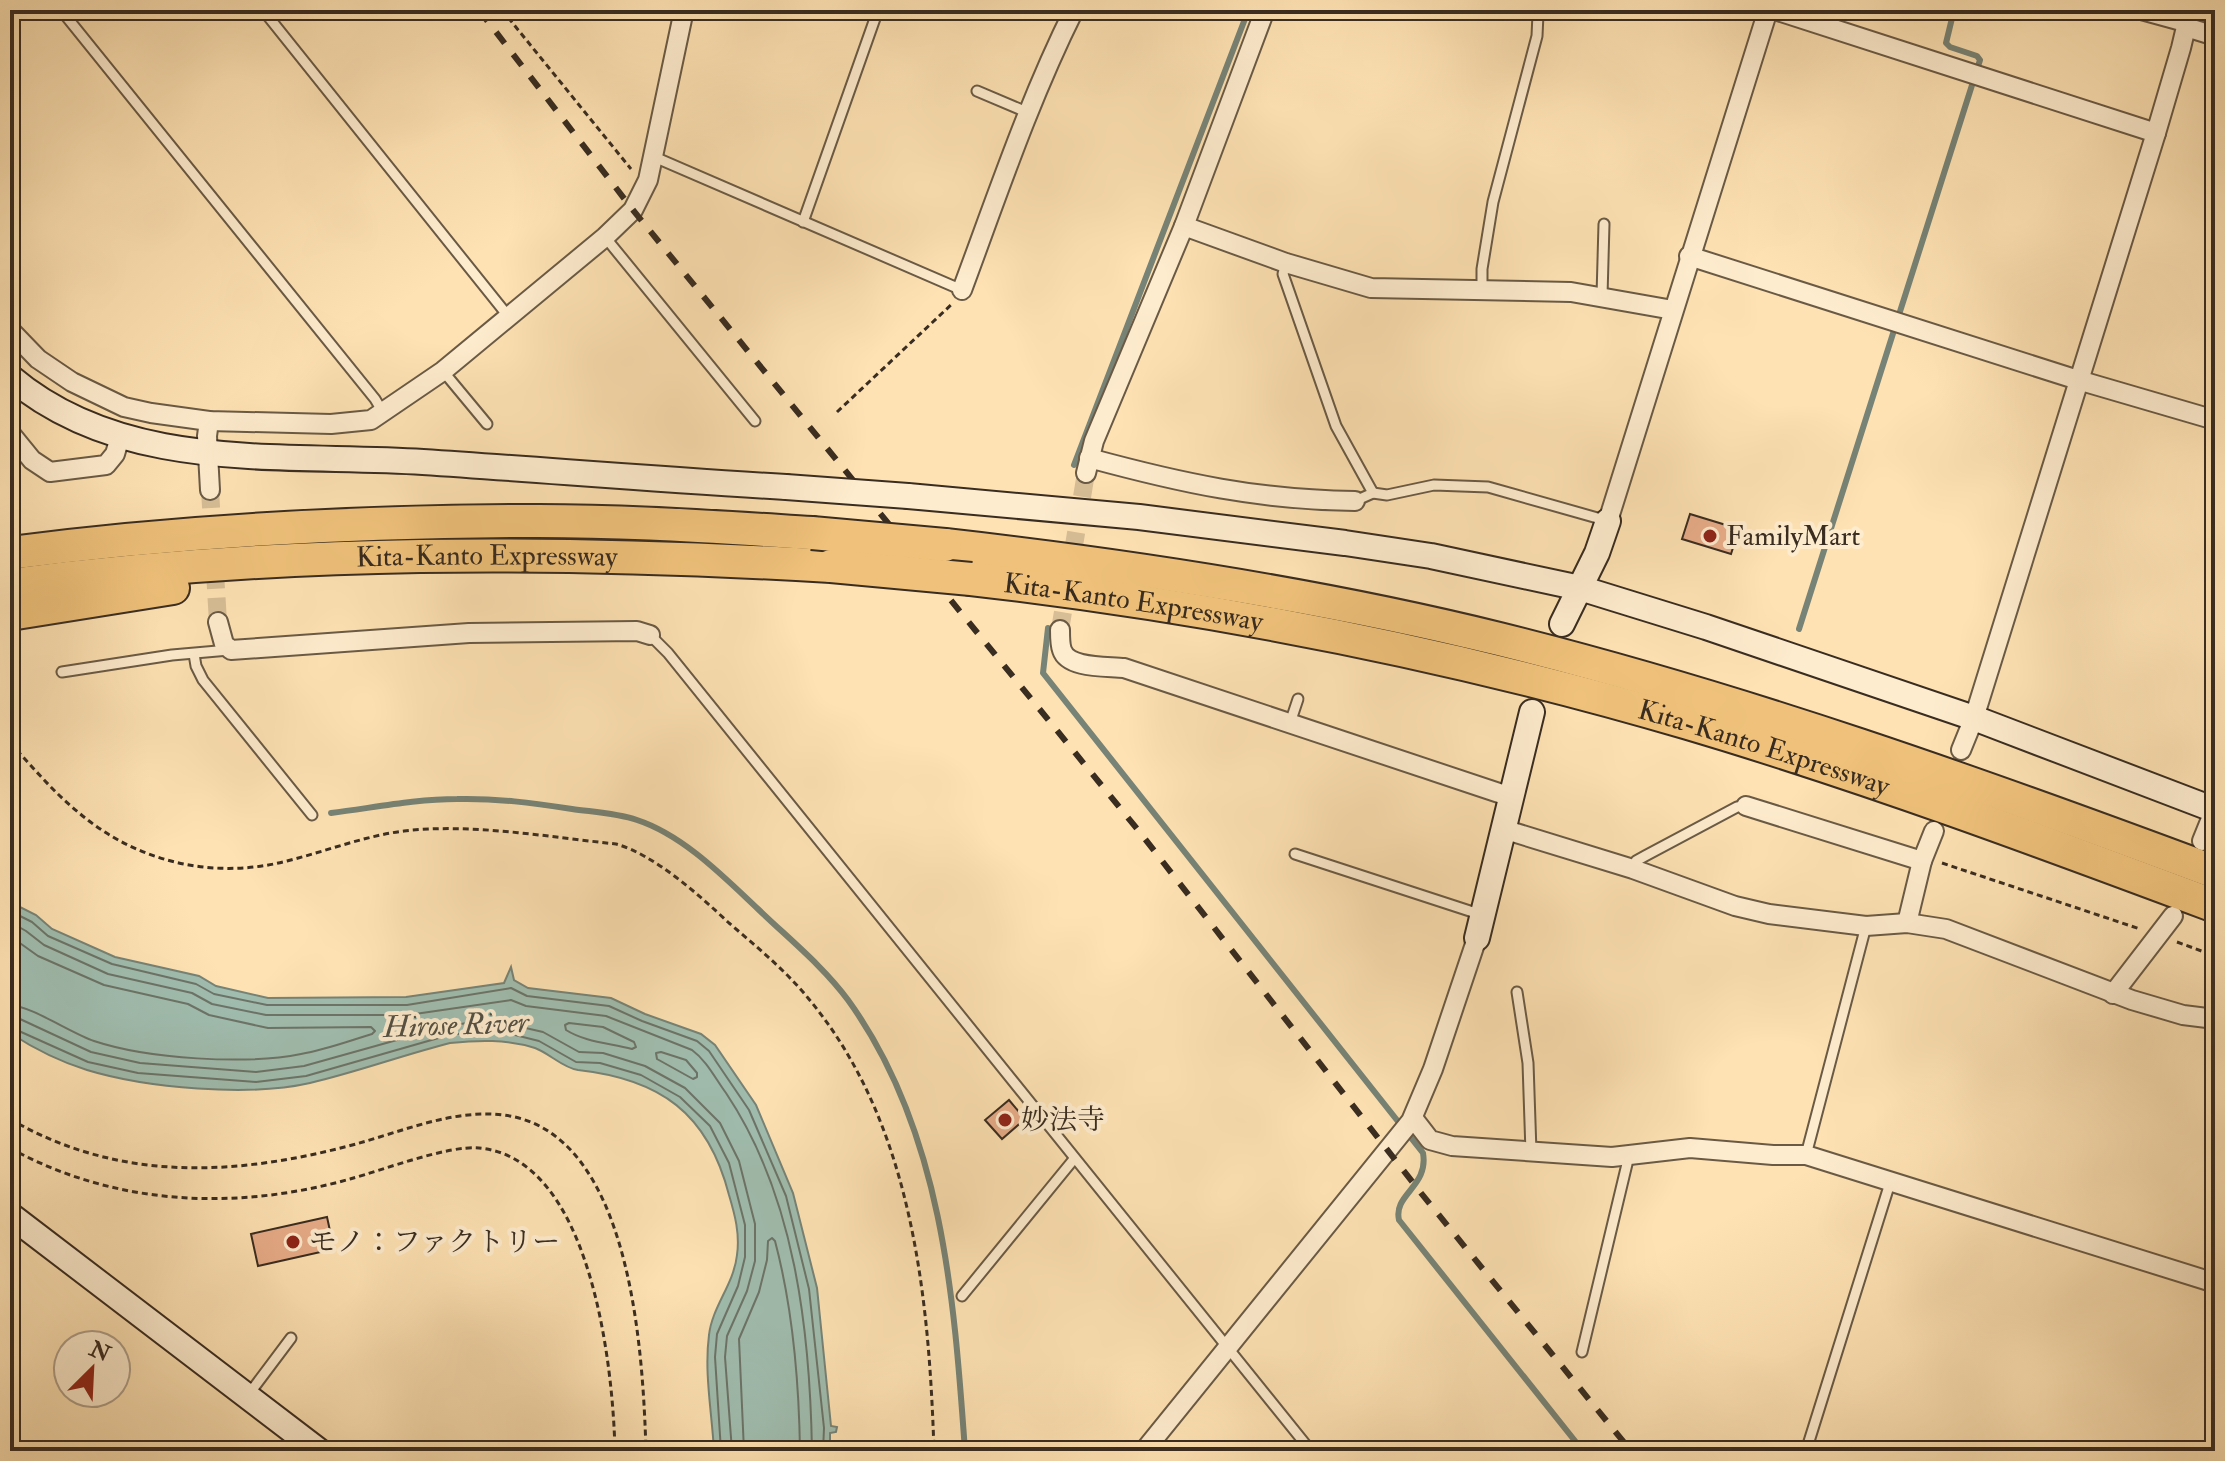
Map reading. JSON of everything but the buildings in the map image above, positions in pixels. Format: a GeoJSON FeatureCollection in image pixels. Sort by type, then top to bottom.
{"type":"FeatureCollection","features":[{"type":"Feature","properties":{"kind":"highway","name":"Kita-Kanto Expressway"},"geometry":{"type":"LineString","coordinates":[[10,553],[188,534],[396,523],[523,521],[682,525],[812,533],[1060,558],[1281,592],[1496,639],[1698,693],[1978,784],[2215,872]]}},
{"type":"Feature","properties":{"kind":"highway","name":"Kita-Kanto Expressway"},"geometry":{"type":"LineString","coordinates":[[10,585],[188,566],[377,556],[518,554],[680,557],[831,566],[1057,589],[1355,640],[1570,691],[1688,723],[1971,815],[2215,906]]}},
{"type":"Feature","properties":{"kind":"highway"},"geometry":{"type":"LineString","coordinates":[[10,614],[192,585],[518,554]]}},
{"type":"Feature","properties":{"kind":"street"},"geometry":{"type":"LineString","coordinates":[[10,330],[38,359],[72,382],[103,398],[151,413],[209,421],[350,423],[371,420],[384,414],[443,371],[605,237],[633,210],[648,180],[684,10]]}},
{"type":"Feature","properties":{"kind":"street"},"geometry":{"type":"LineString","coordinates":[[962,290],[1029,113],[1074,10]]}},
{"type":"Feature","properties":{"kind":"street"},"geometry":{"type":"LineString","coordinates":[[1265,10],[1184,226],[1094,441],[1088,466],[1218,490],[1355,501]]}},
{"type":"Feature","properties":{"kind":"street"},"geometry":{"type":"LineString","coordinates":[[1562,624],[1608,521],[1768,10]]}},
{"type":"Feature","properties":{"kind":"street"},"geometry":{"type":"LineString","coordinates":[[1775,10],[2156,133]]}},
{"type":"Feature","properties":{"kind":"street"},"geometry":{"type":"LineString","coordinates":[[1961,750],[1974,718],[2156,133],[2188,18],[2215,36]]}},
{"type":"Feature","properties":{"kind":"street"},"geometry":{"type":"LineString","coordinates":[[1184,226],[1286,263],[1371,288],[1527,290],[1602,296],[1673,310]]}},
{"type":"Feature","properties":{"kind":"street"},"geometry":{"type":"LineString","coordinates":[[1689,256],[2078,380],[2215,420]]}},
{"type":"Feature","properties":{"kind":"street"},"geometry":{"type":"LineString","coordinates":[[10,377],[59,412],[120,437],[178,449],[415,461],[908,496],[1139,517],[1431,556],[1580,588],[1706,627],[1974,718],[2215,810],[2202,841]]}},
{"type":"Feature","properties":{"kind":"street"},"geometry":{"type":"LineString","coordinates":[[209,421],[210,490]]}},
{"type":"Feature","properties":{"kind":"street"},"geometry":{"type":"LineString","coordinates":[[10,433],[32,460],[50,472],[106,465],[115,454],[120,437]]}},
{"type":"Feature","properties":{"kind":"street"},"geometry":{"type":"LineString","coordinates":[[218,622],[224,644],[231,650],[469,633],[637,631],[650,635]]}},
{"type":"Feature","properties":{"kind":"street"},"geometry":{"type":"LineString","coordinates":[[1060,630],[1061,649],[1067,658],[1077,662],[1124,668],[1511,797]]}},
{"type":"Feature","properties":{"kind":"street"},"geometry":{"type":"LineString","coordinates":[[1144,1451],[1413,1118],[1433,1069],[1480,926],[1532,712]]}},
{"type":"Feature","properties":{"kind":"street"},"geometry":{"type":"LineString","coordinates":[[1746,806],[1922,861]]}},
{"type":"Feature","properties":{"kind":"street"},"geometry":{"type":"LineString","coordinates":[[1503,829],[1633,869],[1735,906],[1769,914],[1866,926],[1907,923],[1946,929],[1976,938],[2113,994],[2155,1008],[2215,1019]]}},
{"type":"Feature","properties":{"kind":"street"},"geometry":{"type":"LineString","coordinates":[[1907,923],[1922,861],[1934,831]]}},
{"type":"Feature","properties":{"kind":"street"},"geometry":{"type":"LineString","coordinates":[[2113,994],[2173,916]]}},
{"type":"Feature","properties":{"kind":"street"},"geometry":{"type":"LineString","coordinates":[[1413,1118],[1430,1140],[1438,1145],[1530,1153],[1626,1155],[1690,1148],[1806,1155],[2215,1283]]}},
{"type":"Feature","properties":{"kind":"street"},"geometry":{"type":"LineString","coordinates":[[10,1215],[319,1451]]}},
{"type":"Feature","properties":{"kind":"lane"},"geometry":{"type":"LineString","coordinates":[[61,10],[384,414]]}},
{"type":"Feature","properties":{"kind":"lane"},"geometry":{"type":"LineString","coordinates":[[263,10],[508,316]]}},
{"type":"Feature","properties":{"kind":"lane"},"geometry":{"type":"LineString","coordinates":[[803,222],[878,10]]}},
{"type":"Feature","properties":{"kind":"lane"},"geometry":{"type":"LineString","coordinates":[[1482,291],[1482,269],[1493,202],[1537,36],[1538,14],[1534,10]]}},
{"type":"Feature","properties":{"kind":"lane"},"geometry":{"type":"LineString","coordinates":[[2124,10],[2188,18]]}},
{"type":"Feature","properties":{"kind":"lane"},"geometry":{"type":"LineString","coordinates":[[977,91],[1029,113]]}},
{"type":"Feature","properties":{"kind":"lane"},"geometry":{"type":"LineString","coordinates":[[652,156],[962,290]]}},
{"type":"Feature","properties":{"kind":"lane"},"geometry":{"type":"LineString","coordinates":[[1602,296],[1604,224]]}},
{"type":"Feature","properties":{"kind":"lane"},"geometry":{"type":"LineString","coordinates":[[605,237],[755,421]]}},
{"type":"Feature","properties":{"kind":"lane"},"geometry":{"type":"LineString","coordinates":[[1286,263],[1283,274],[1336,426],[1373,493]]}},
{"type":"Feature","properties":{"kind":"lane"},"geometry":{"type":"LineString","coordinates":[[443,371],[487,424]]}},
{"type":"Feature","properties":{"kind":"lane"},"geometry":{"type":"LineString","coordinates":[[1355,501],[1373,493],[1387,495],[1434,485],[1488,487],[1608,521]]}},
{"type":"Feature","properties":{"kind":"lane"},"geometry":{"type":"LineString","coordinates":[[650,635],[678,665],[1311,1451]]}},
{"type":"Feature","properties":{"kind":"lane"},"geometry":{"type":"LineString","coordinates":[[62,672],[172,655],[231,650]]}},
{"type":"Feature","properties":{"kind":"lane"},"geometry":{"type":"LineString","coordinates":[[194,654],[203,680],[312,815]]}},
{"type":"Feature","properties":{"kind":"lane"},"geometry":{"type":"LineString","coordinates":[[1290,723],[1298,699]]}},
{"type":"Feature","properties":{"kind":"lane"},"geometry":{"type":"LineString","coordinates":[[1633,869],[1636,861],[1737,807],[1746,806]]}},
{"type":"Feature","properties":{"kind":"lane"},"geometry":{"type":"LineString","coordinates":[[1295,854],[1480,926]]}},
{"type":"Feature","properties":{"kind":"lane"},"geometry":{"type":"LineString","coordinates":[[1806,1155],[1866,926]]}},
{"type":"Feature","properties":{"kind":"lane"},"geometry":{"type":"LineString","coordinates":[[1517,992],[1528,1063],[1530,1153]]}},
{"type":"Feature","properties":{"kind":"lane"},"geometry":{"type":"LineString","coordinates":[[1582,1352],[1627,1164],[1626,1155]]}},
{"type":"Feature","properties":{"kind":"lane"},"geometry":{"type":"LineString","coordinates":[[962,1296],[1074,1159]]}},
{"type":"Feature","properties":{"kind":"lane"},"geometry":{"type":"LineString","coordinates":[[1806,1451],[1890,1183]]}},
{"type":"Feature","properties":{"kind":"lane"},"geometry":{"type":"LineString","coordinates":[[247,1396],[291,1338]]}},
{"type":"Feature","properties":{"kind":"path"},"geometry":{"type":"LineString","coordinates":[[502,10],[633,172],[648,180]]}},
{"type":"Feature","properties":{"kind":"path"},"geometry":{"type":"LineString","coordinates":[[837,412],[956,300],[962,290]]}},
{"type":"Feature","properties":{"kind":"path"},"geometry":{"type":"LineString","coordinates":[[10,743],[76,811],[100,829],[125,845],[178,864],[205,868],[257,867],[285,862],[356,840],[403,831],[455,829],[616,844],[635,850],[680,882],[791,978],[829,1025],[865,1086],[893,1160],[916,1250],[929,1350],[934,1451]]}},
{"type":"Feature","properties":{"kind":"path"},"geometry":{"type":"LineString","coordinates":[[1922,861],[1935,860],[2215,956]]}},
{"type":"Feature","properties":{"kind":"path"},"geometry":{"type":"LineString","coordinates":[[10,1119],[40,1135],[111,1160],[150,1167],[196,1168],[251,1164],[298,1156],[467,1115],[504,1115],[541,1128],[560,1139],[577,1157],[603,1200],[613,1225],[633,1305],[646,1451]]}},
{"type":"Feature","properties":{"kind":"path"},"geometry":{"type":"LineString","coordinates":[[10,1148],[46,1166],[127,1192],[204,1199],[287,1193],[333,1184],[467,1148],[495,1151],[515,1159],[553,1194],[583,1255],[604,1342],[614,1415],[615,1451]]}},
{"type":"Feature","properties":{"kind":"water","name":"Hirose River"},"geometry":{"type":"Polygon","coordinates":[[[10,902],[36,915],[52,929],[115,957],[199,976],[216,986],[268,998],[406,997],[504,983],[511,967],[514,980],[528,988],[611,998],[701,1034],[715,1045],[756,1105],[793,1193],[817,1288],[831,1426],[837,1427],[836,1432],[830,1433],[830,1451],[714,1451],[708,1378],[709,1335],[735,1266],[737,1232],[720,1166],[694,1122],[676,1105],[633,1082],[572,1069],[535,1048],[492,1041],[450,1043],[310,1083],[258,1089],[167,1086],[87,1070],[47,1054],[10,1033],[10,902]]]}},
{"type":"Feature","properties":{"kind":"waterway"},"geometry":{"type":"LineString","coordinates":[[1799,629],[1980,60],[1946,43],[1954,10]]}},
{"type":"Feature","properties":{"kind":"waterway"},"geometry":{"type":"LineString","coordinates":[[1074,465],[1248,11]]}},
{"type":"Feature","properties":{"kind":"waterway"},"geometry":{"type":"LineString","coordinates":[[1048,628],[1043,673],[1423,1153],[1421,1174],[1401,1203],[1399,1220],[1583,1451]]}},
{"type":"Feature","properties":{"kind":"waterway"},"geometry":{"type":"LineString","coordinates":[[331,813],[425,800],[472,799],[529,803],[637,820],[671,836],[702,858],[816,964],[848,1000],[880,1050],[904,1104],[923,1159],[938,1216],[948,1274],[965,1451]]}},
{"type":"Feature","properties":{"kind":"tunnel"},"geometry":{"type":"LineString","coordinates":[[1060,630],[1086,473]]}},
{"type":"Feature","properties":{"kind":"tunnel"},"geometry":{"type":"LineString","coordinates":[[210,490],[218,622]]}},
{"type":"Feature","properties":{"kind":"railway"},"geometry":{"type":"LineString","coordinates":[[479,10],[633,210],[1138,830],[1421,1193],[1631,1451]]}},
{"type":"Feature","properties":{"kind":"place","name":"FamilyMart"},"geometry":{"type":"Point","coordinates":[1710,536]}},
{"type":"Feature","properties":{"kind":"place","name":"妙法寺"},"geometry":{"type":"Point","coordinates":[1005,1120]}},
{"type":"Feature","properties":{"kind":"place","name":"モノ：ファクトリー"},"geometry":{"type":"Point","coordinates":[293,1242]}}]}
